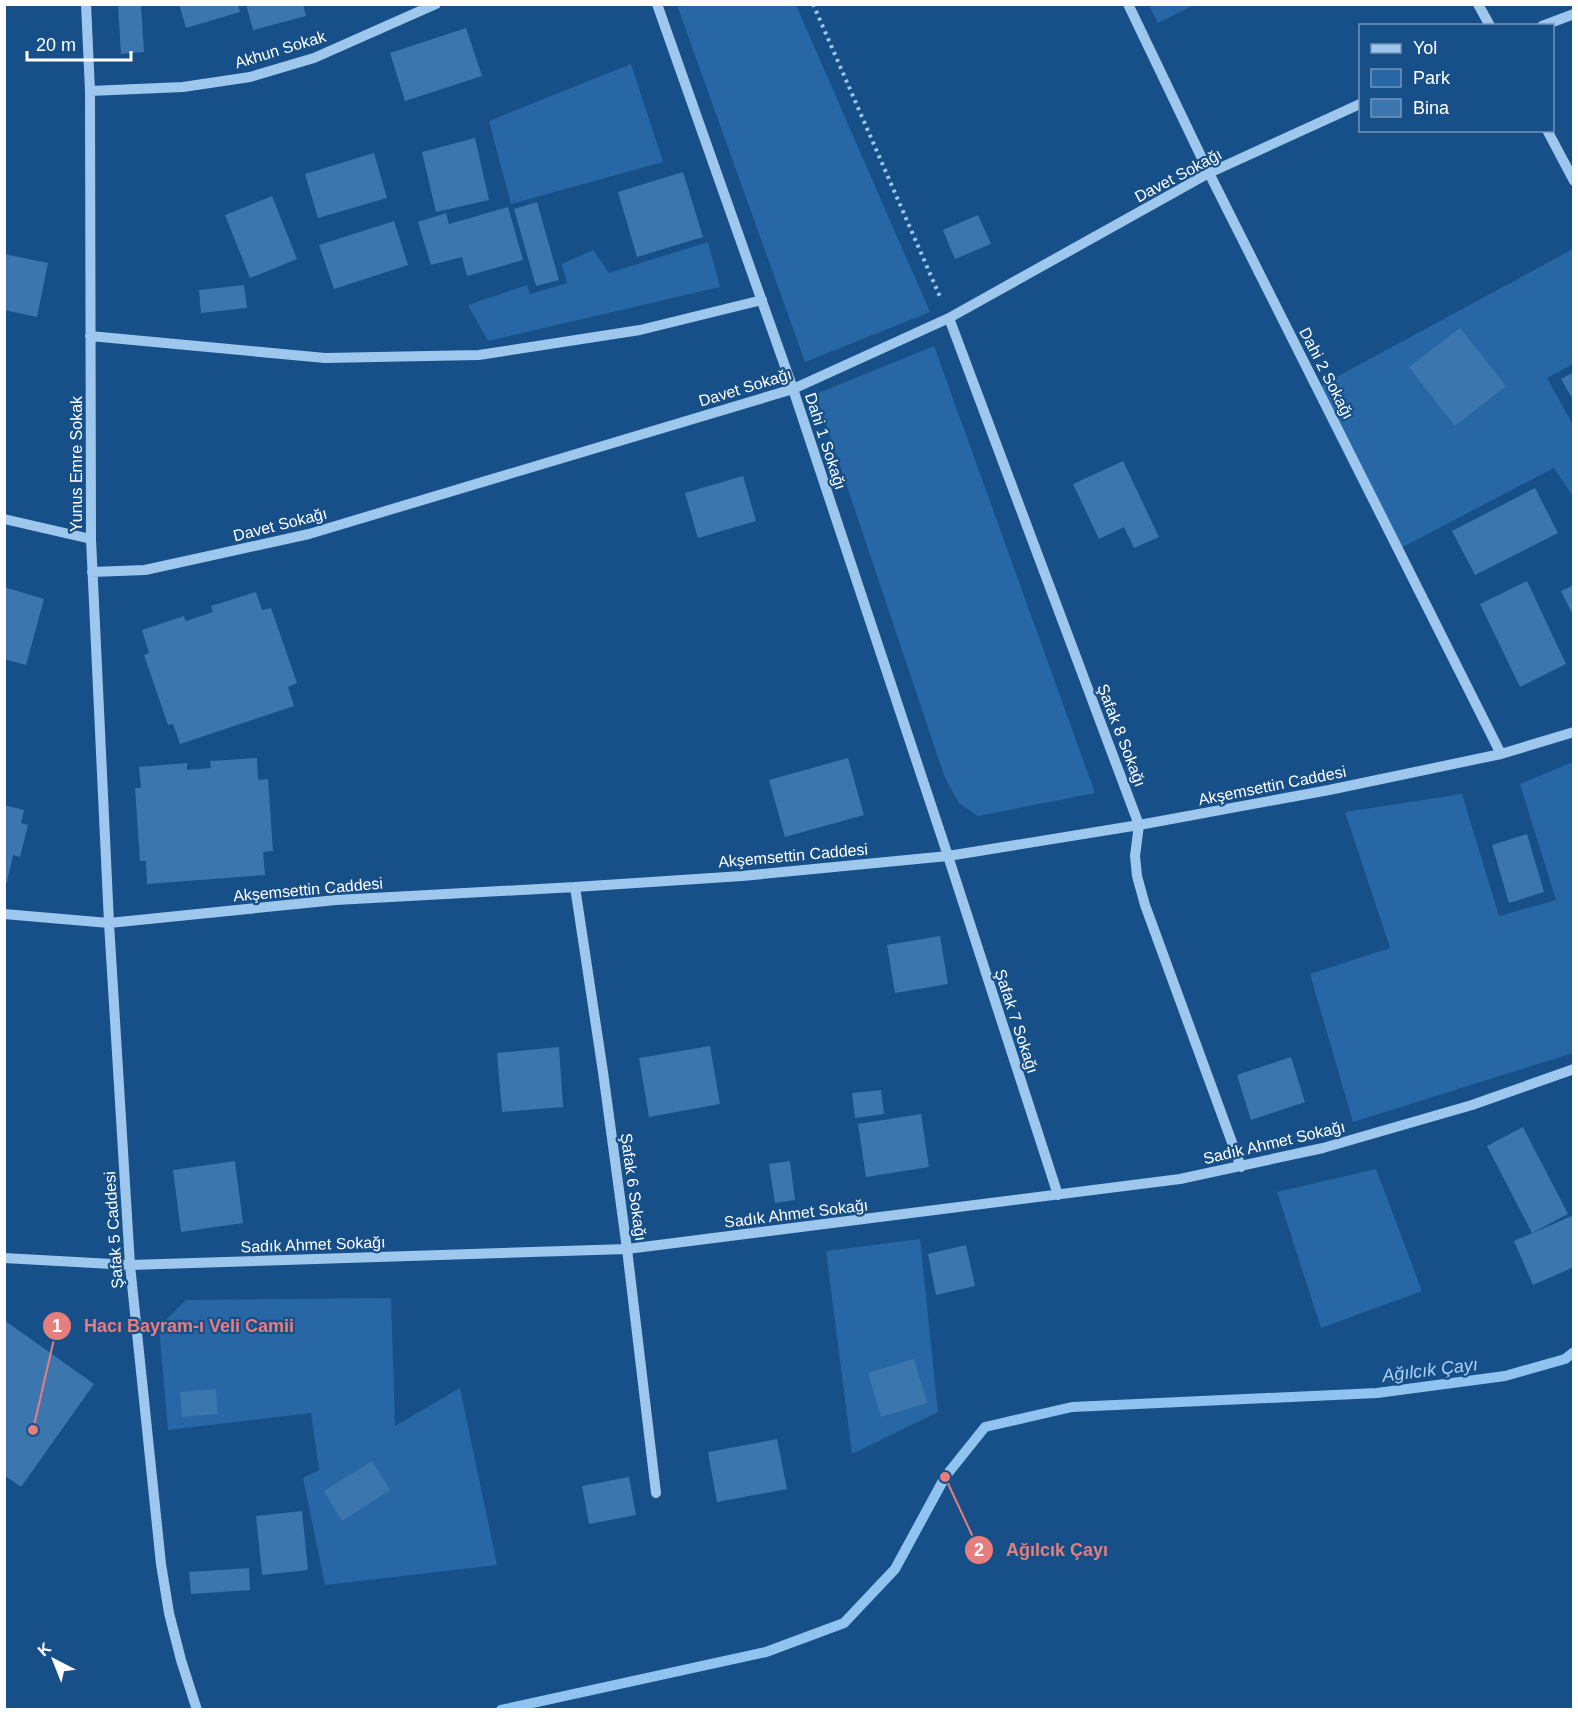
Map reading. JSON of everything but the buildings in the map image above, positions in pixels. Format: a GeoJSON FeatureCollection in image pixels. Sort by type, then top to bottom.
{"type":"FeatureCollection","features":[{"type":"Feature","properties":{"kind":"street","name":"Yunus Emre Sokak"},"geometry":{"type":"LineString","coordinates":[[86,4],[90,91],[92,572],[109,923]]}},
{"type":"Feature","properties":{"kind":"street","name":"Akhun Sokak"},"geometry":{"type":"LineString","coordinates":[[90,91],[183,87],[250,77],[314,57],[436,4]]}},
{"type":"Feature","properties":{"kind":"street","name":"Dahi 1 Sokağı"},"geometry":{"type":"LineString","coordinates":[[657,4],[794,389],[948,856]]}},
{"type":"Feature","properties":{"kind":"street","name":"Dahi 2 Sokağı"},"geometry":{"type":"LineString","coordinates":[[1128,4],[1209,173],[1501,754]]}},
{"type":"Feature","properties":{"kind":"street"},"geometry":{"type":"LineString","coordinates":[[1478,4],[1489,24]]}},
{"type":"Feature","properties":{"kind":"street"},"geometry":{"type":"LineString","coordinates":[[1547,24],[1574,14]]}},
{"type":"Feature","properties":{"kind":"street","name":"Davet Sokağı"},"geometry":{"type":"LineString","coordinates":[[92,572],[145,570],[309,534],[794,389],[949,318],[1209,173],[1359,104]]}},
{"type":"Feature","properties":{"kind":"street"},"geometry":{"type":"LineString","coordinates":[[1548,132],[1574,181]]}},
{"type":"Feature","properties":{"kind":"street"},"geometry":{"type":"LineString","coordinates":[[90,336],[325,358],[479,355],[640,330],[762,300]]}},
{"type":"Feature","properties":{"kind":"street","name":"Şafak 8 Sokağı"},"geometry":{"type":"LineString","coordinates":[[949,318],[1139,825],[1135,856],[1137,876],[1145,905],[1241,1167]]}},
{"type":"Feature","properties":{"kind":"street"},"geometry":{"type":"LineString","coordinates":[[4,519],[92,539]]}},
{"type":"Feature","properties":{"kind":"street","name":"Akşemsettin Caddesi"},"geometry":{"type":"LineString","coordinates":[[4,914],[109,923],[336,900],[742,876],[948,856],[1139,825],[1329,790],[1501,754],[1574,732]]}},
{"type":"Feature","properties":{"kind":"street","name":"Şafak 7 Sokağı"},"geometry":{"type":"LineString","coordinates":[[948,856],[1058,1195]]}},
{"type":"Feature","properties":{"kind":"street","name":"Şafak 6 Sokağı"},"geometry":{"type":"LineString","coordinates":[[574,887],[603,1072],[627,1249],[656,1493]]}},
{"type":"Feature","properties":{"kind":"street","name":"Şafak 5 Caddesi"},"geometry":{"type":"LineString","coordinates":[[109,923],[130,1265],[153,1489],[169,1612],[197,1710]]}},
{"type":"Feature","properties":{"kind":"street","name":"Sadık Ahmet Sokağı"},"geometry":{"type":"LineString","coordinates":[[4,1258],[130,1265],[627,1249],[1180,1179],[1323,1148],[1472,1105],[1574,1069]]}},
{"type":"Feature","properties":{"kind":"path"},"geometry":{"type":"LineString","coordinates":[[813,4],[949,318]]}},
{"type":"Feature","properties":{"kind":"green space"},"geometry":{"type":"Polygon","coordinates":[[[677,5],[796,5],[930,312],[805,362],[677,5]]]}},
{"type":"Feature","properties":{"kind":"green space"},"geometry":{"type":"Polygon","coordinates":[[[1149,5],[1194,5],[1158,23],[1149,5]]]}},
{"type":"Feature","properties":{"kind":"green space"},"geometry":{"type":"Polygon","coordinates":[[[631,64],[663,162],[511,204],[489,121],[631,64]]]}},
{"type":"Feature","properties":{"kind":"green space"},"geometry":{"type":"Polygon","coordinates":[[[708,242],[720,287],[488,341],[468,305],[527,285],[530,294],[567,283],[562,264],[593,250],[609,273],[708,242]]]}},
{"type":"Feature","properties":{"kind":"green space"},"geometry":{"type":"Polygon","coordinates":[[[1573,249],[1573,364],[1547,378],[1573,425],[1573,497],[1554,468],[1395,551],[1316,388],[1573,249]]]}},
{"type":"Feature","properties":{"kind":"green space"},"geometry":{"type":"Polygon","coordinates":[[[934,346],[1095,793],[978,816],[959,803],[945,778],[816,394],[934,346]]]}},
{"type":"Feature","properties":{"kind":"green space"},"geometry":{"type":"Polygon","coordinates":[[[1573,762],[1573,1053],[1353,1122],[1310,974],[1390,948],[1345,812],[1462,794],[1499,916],[1556,900],[1520,784],[1573,762]]]}},
{"type":"Feature","properties":{"kind":"green space"},"geometry":{"type":"Polygon","coordinates":[[[1376,1169],[1422,1291],[1321,1328],[1277,1192],[1376,1169]]]}},
{"type":"Feature","properties":{"kind":"green space"},"geometry":{"type":"Polygon","coordinates":[[[920,1239],[938,1412],[852,1454],[826,1251],[920,1239]]]}},
{"type":"Feature","properties":{"kind":"green space"},"geometry":{"type":"Polygon","coordinates":[[[391,1298],[395,1426],[460,1388],[497,1565],[325,1585],[303,1478],[319,1470],[311,1413],[168,1430],[159,1327],[186,1300],[391,1298]]]}},
{"type":"Feature","properties":{"kind":"waterway","name":"Ağılcık Çayı"},"geometry":{"type":"LineString","coordinates":[[501,1710],[766,1652],[844,1623],[895,1569],[945,1477],[985,1427],[1072,1407],[1377,1393],[1505,1376],[1565,1359],[1574,1352]]}},
{"type":"Feature","properties":{"kind":"place","name":"Hacı Bayram-ı Veli Camii"},"geometry":{"type":"Point","coordinates":[33,1430]}},
{"type":"Feature","properties":{"kind":"place","name":"Ağılcık Çayı"},"geometry":{"type":"Point","coordinates":[945,1477]}}]}
